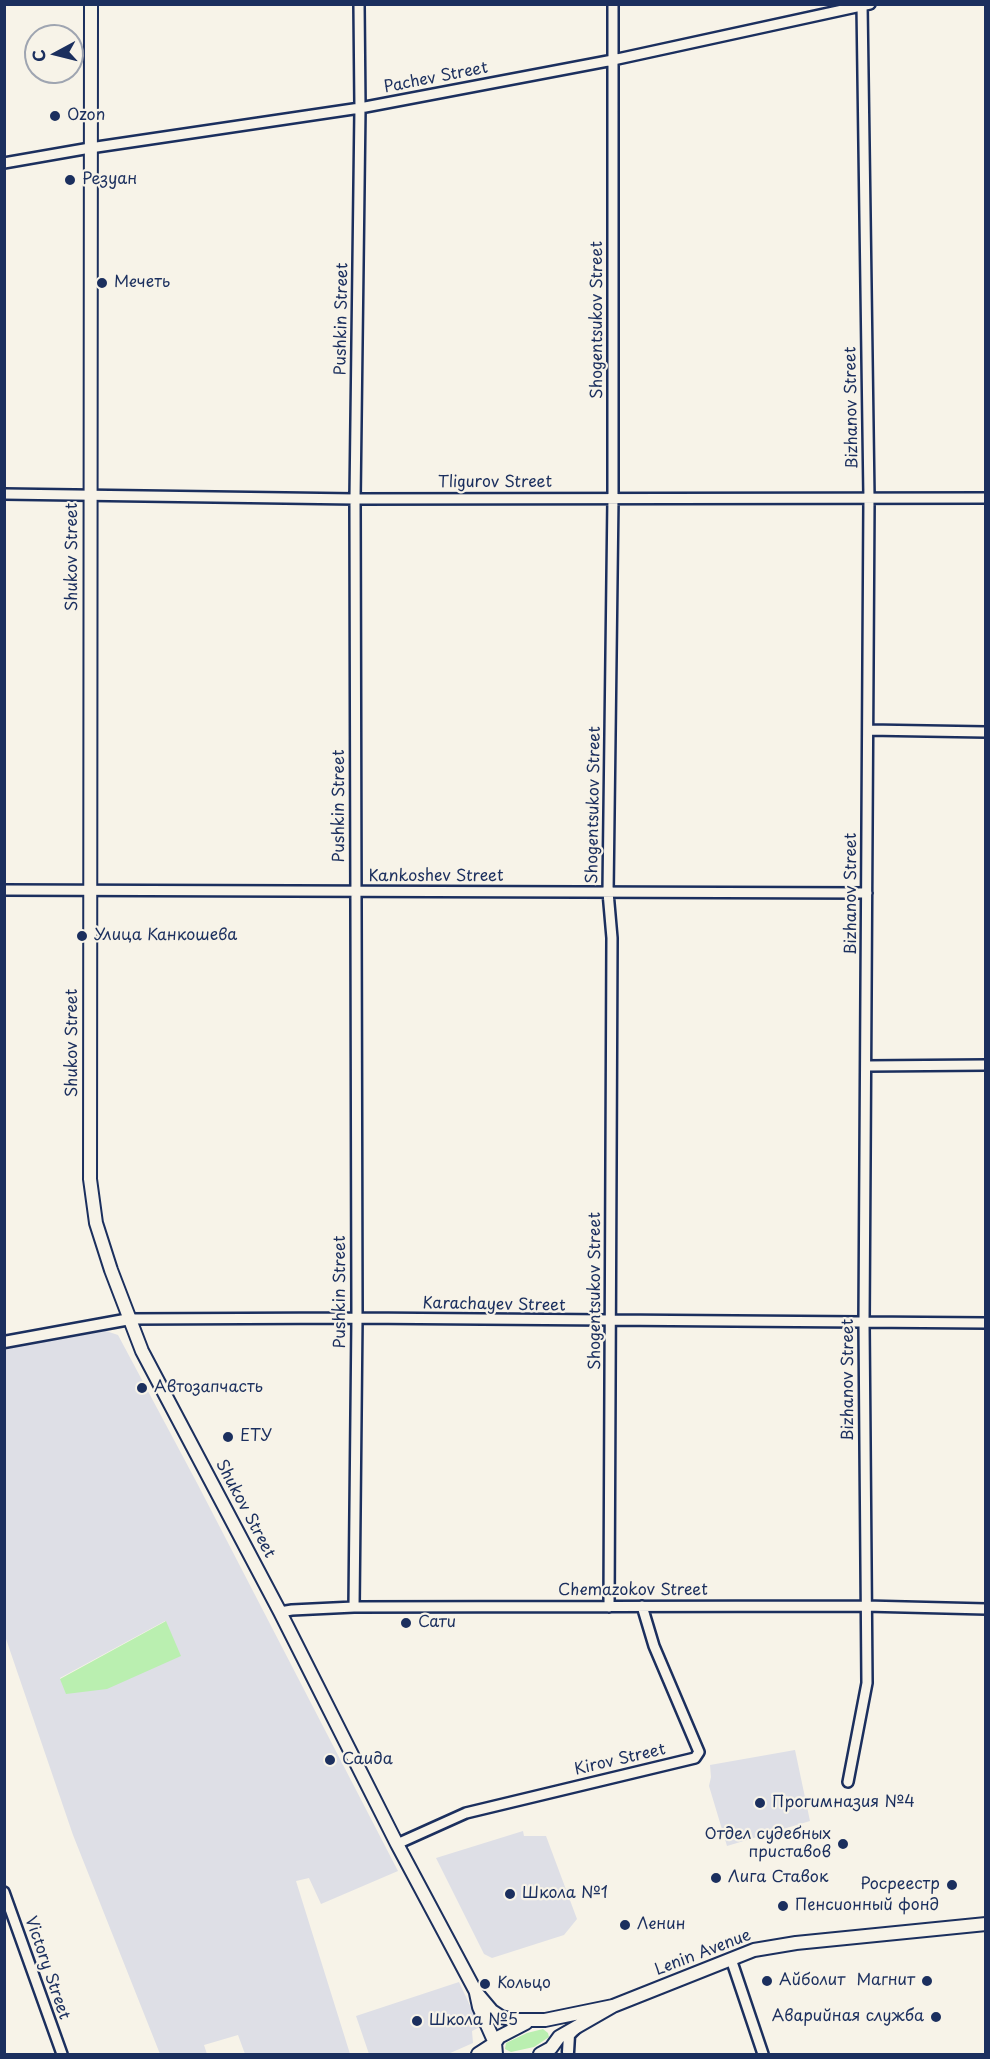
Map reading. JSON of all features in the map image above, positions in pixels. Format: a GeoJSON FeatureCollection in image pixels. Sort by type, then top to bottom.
{"type":"FeatureCollection","features":[{"type":"Feature","properties":{"kind":"main road","name":"Shukov Street"},"geometry":{"type":"LineString","coordinates":[[91,4],[90,1179],[96,1223],[142,1351],[476,1992]]}},
{"type":"Feature","properties":{"kind":"main road","name":"Lenin Avenue"},"geometry":{"type":"LineString","coordinates":[[613,2006],[754,1950],[796,1943],[986,1924]]}},
{"type":"Feature","properties":{"kind":"main road"},"geometry":{"type":"LineString","coordinates":[[476,1992],[492,2011],[501,2017],[515,2020],[545,2020],[613,2006]]}},
{"type":"Feature","properties":{"kind":"main road"},"geometry":{"type":"LineString","coordinates":[[476,1992],[479,2007],[496,2049]]}},
{"type":"Feature","properties":{"kind":"main road"},"geometry":{"type":"LineString","coordinates":[[540,2055],[559,2037],[613,2006]]}},
{"type":"Feature","properties":{"kind":"main road"},"geometry":{"type":"LineString","coordinates":[[545,2020],[558,2028],[559,2037]]}},
{"type":"Feature","properties":{"kind":"main road"},"geometry":{"type":"LineString","coordinates":[[496,2049],[499,2037],[530,2021]]}},
{"type":"Feature","properties":{"kind":"main road"},"geometry":{"type":"LineString","coordinates":[[480,2053],[486,2041],[486,2024]]}},
{"type":"Feature","properties":{"kind":"main road"},"geometry":{"type":"LineString","coordinates":[[480,2053],[496,2049]]}},
{"type":"Feature","properties":{"kind":"street","name":"Pushkin Street"},"geometry":{"type":"LineString","coordinates":[[354,1607],[357,1318],[355,499],[360,108],[359,4]]}},
{"type":"Feature","properties":{"kind":"street","name":"Shogentsukov Street"},"geometry":{"type":"LineString","coordinates":[[609,1607],[612,938],[608,892],[614,4]]}},
{"type":"Feature","properties":{"kind":"street","name":"Pachev Street"},"geometry":{"type":"LineString","coordinates":[[4,163],[360,108],[612,60],[864,5]]}},
{"type":"Feature","properties":{"kind":"street","name":"Bizhanov Street"},"geometry":{"type":"LineString","coordinates":[[848,1782],[867,1683],[864,1323],[868,498],[864,5]]}},
{"type":"Feature","properties":{"kind":"street","name":"Tligurov Street"},"geometry":{"type":"LineString","coordinates":[[4,494],[355,499],[986,498]]}},
{"type":"Feature","properties":{"kind":"street"},"geometry":{"type":"LineString","coordinates":[[868,730],[986,732]]}},
{"type":"Feature","properties":{"kind":"street","name":"Kankoshev Street"},"geometry":{"type":"LineString","coordinates":[[4,890],[867,893]]}},
{"type":"Feature","properties":{"kind":"street"},"geometry":{"type":"LineString","coordinates":[[867,1066],[986,1065]]}},
{"type":"Feature","properties":{"kind":"street","name":"Karachayev Street"},"geometry":{"type":"LineString","coordinates":[[4,1342],[130,1319],[357,1318],[986,1323]]}},
{"type":"Feature","properties":{"kind":"street","name":"Kirov Street"},"geometry":{"type":"LineString","coordinates":[[398,1844],[466,1813],[695,1758],[699,1752],[654,1646],[642,1606]]}},
{"type":"Feature","properties":{"kind":"street","name":"Chemazokov Street"},"geometry":{"type":"LineString","coordinates":[[280,1612],[354,1607],[865,1606],[986,1609]]}},
{"type":"Feature","properties":{"kind":"street","name":"Victory Street"},"geometry":{"type":"LineString","coordinates":[[4,1892],[62,2055]]}},
{"type":"Feature","properties":{"kind":"street"},"geometry":{"type":"LineString","coordinates":[[731,1959],[763,2055]]}},
{"type":"Feature","properties":{"kind":"street"},"geometry":{"type":"LineString","coordinates":[[568,2053],[569,2035],[579,2024]]}},
{"type":"Feature","properties":{"kind":"street"},"geometry":{"type":"LineString","coordinates":[[559,2037],[568,2053]]}},
{"type":"Feature","properties":{"kind":"shaded area"},"geometry":{"type":"Polygon","coordinates":[[[106,1331],[118,1335],[398,1871],[321,1904],[309,1878],[296,1881],[350,2054],[245,2054],[238,2035],[204,2045],[207,2054],[160,2054],[73,1835],[5,1636],[4,1349],[106,1331]],[[165,1621],[60,1679],[180,1656],[165,1621]]]}},
{"type":"Feature","properties":{"kind":"shaded area","name":"Прогимназия №4"},"geometry":{"type":"Polygon","coordinates":[[[795,1750],[810,1821],[727,1846],[709,1786],[710,1765],[795,1750]]]}},
{"type":"Feature","properties":{"kind":"shaded area","name":"Школа №1"},"geometry":{"type":"Polygon","coordinates":[[[523,1831],[524,1836],[546,1836],[577,1919],[564,1935],[492,1958],[484,1954],[436,1858],[523,1831]]]}},
{"type":"Feature","properties":{"kind":"shaded area","name":"Школа №5"},"geometry":{"type":"Polygon","coordinates":[[[459,1982],[480,2027],[472,2031],[473,2043],[448,2054],[369,2054],[356,2016],[459,1982]]]}},
{"type":"Feature","properties":{"kind":"green space"},"geometry":{"type":"Polygon","coordinates":[[[166,1621],[181,1656],[107,1689],[66,1694],[60,1679],[166,1621]]]}},
{"type":"Feature","properties":{"kind":"green space"},"geometry":{"type":"Polygon","coordinates":[[[543,2029],[549,2037],[534,2047],[511,2052],[505,2049],[506,2043],[527,2033],[543,2029]]]}},
{"type":"Feature","properties":{"kind":"place","name":"Ozon"},"geometry":{"type":"Point","coordinates":[55,116]}},
{"type":"Feature","properties":{"kind":"place","name":"Резуан"},"geometry":{"type":"Point","coordinates":[70,180]}},
{"type":"Feature","properties":{"kind":"place","name":"Мечеть"},"geometry":{"type":"Point","coordinates":[102,283]}},
{"type":"Feature","properties":{"kind":"place","name":"Улица Канкошева"},"geometry":{"type":"Point","coordinates":[82,936]}},
{"type":"Feature","properties":{"kind":"place","name":"Автозапчасть"},"geometry":{"type":"Point","coordinates":[142,1388]}},
{"type":"Feature","properties":{"kind":"place","name":"ЕТУ"},"geometry":{"type":"Point","coordinates":[228,1437]}},
{"type":"Feature","properties":{"kind":"place","name":"Сати"},"geometry":{"type":"Point","coordinates":[406,1623]}},
{"type":"Feature","properties":{"kind":"place","name":"Саида"},"geometry":{"type":"Point","coordinates":[330,1760]}},
{"type":"Feature","properties":{"kind":"place","name":"Прогимназия №4"},"geometry":{"type":"Point","coordinates":[760,1803]}},
{"type":"Feature","properties":{"kind":"place","name":"Отдел судебных приставов"},"geometry":{"type":"Point","coordinates":[843,1844]}},
{"type":"Feature","properties":{"kind":"place","name":"Лига Ставок"},"geometry":{"type":"Point","coordinates":[716,1878]}},
{"type":"Feature","properties":{"kind":"place","name":"Росреестр"},"geometry":{"type":"Point","coordinates":[952,1885]}},
{"type":"Feature","properties":{"kind":"place","name":"Школа №1"},"geometry":{"type":"Point","coordinates":[510,1894]}},
{"type":"Feature","properties":{"kind":"place","name":"Пенсионный фонд"},"geometry":{"type":"Point","coordinates":[783,1906]}},
{"type":"Feature","properties":{"kind":"place","name":"Ленин"},"geometry":{"type":"Point","coordinates":[625,1925]}},
{"type":"Feature","properties":{"kind":"place","name":"Айболит"},"geometry":{"type":"Point","coordinates":[767,1981]}},
{"type":"Feature","properties":{"kind":"place","name":"Магнит"},"geometry":{"type":"Point","coordinates":[927,1981]}},
{"type":"Feature","properties":{"kind":"place","name":"Кольцо"},"geometry":{"type":"Point","coordinates":[485,1984]}},
{"type":"Feature","properties":{"kind":"place","name":"Аварийная служба"},"geometry":{"type":"Point","coordinates":[936,2017]}},
{"type":"Feature","properties":{"kind":"place","name":"Школа №5"},"geometry":{"type":"Point","coordinates":[417,2021]}}]}
